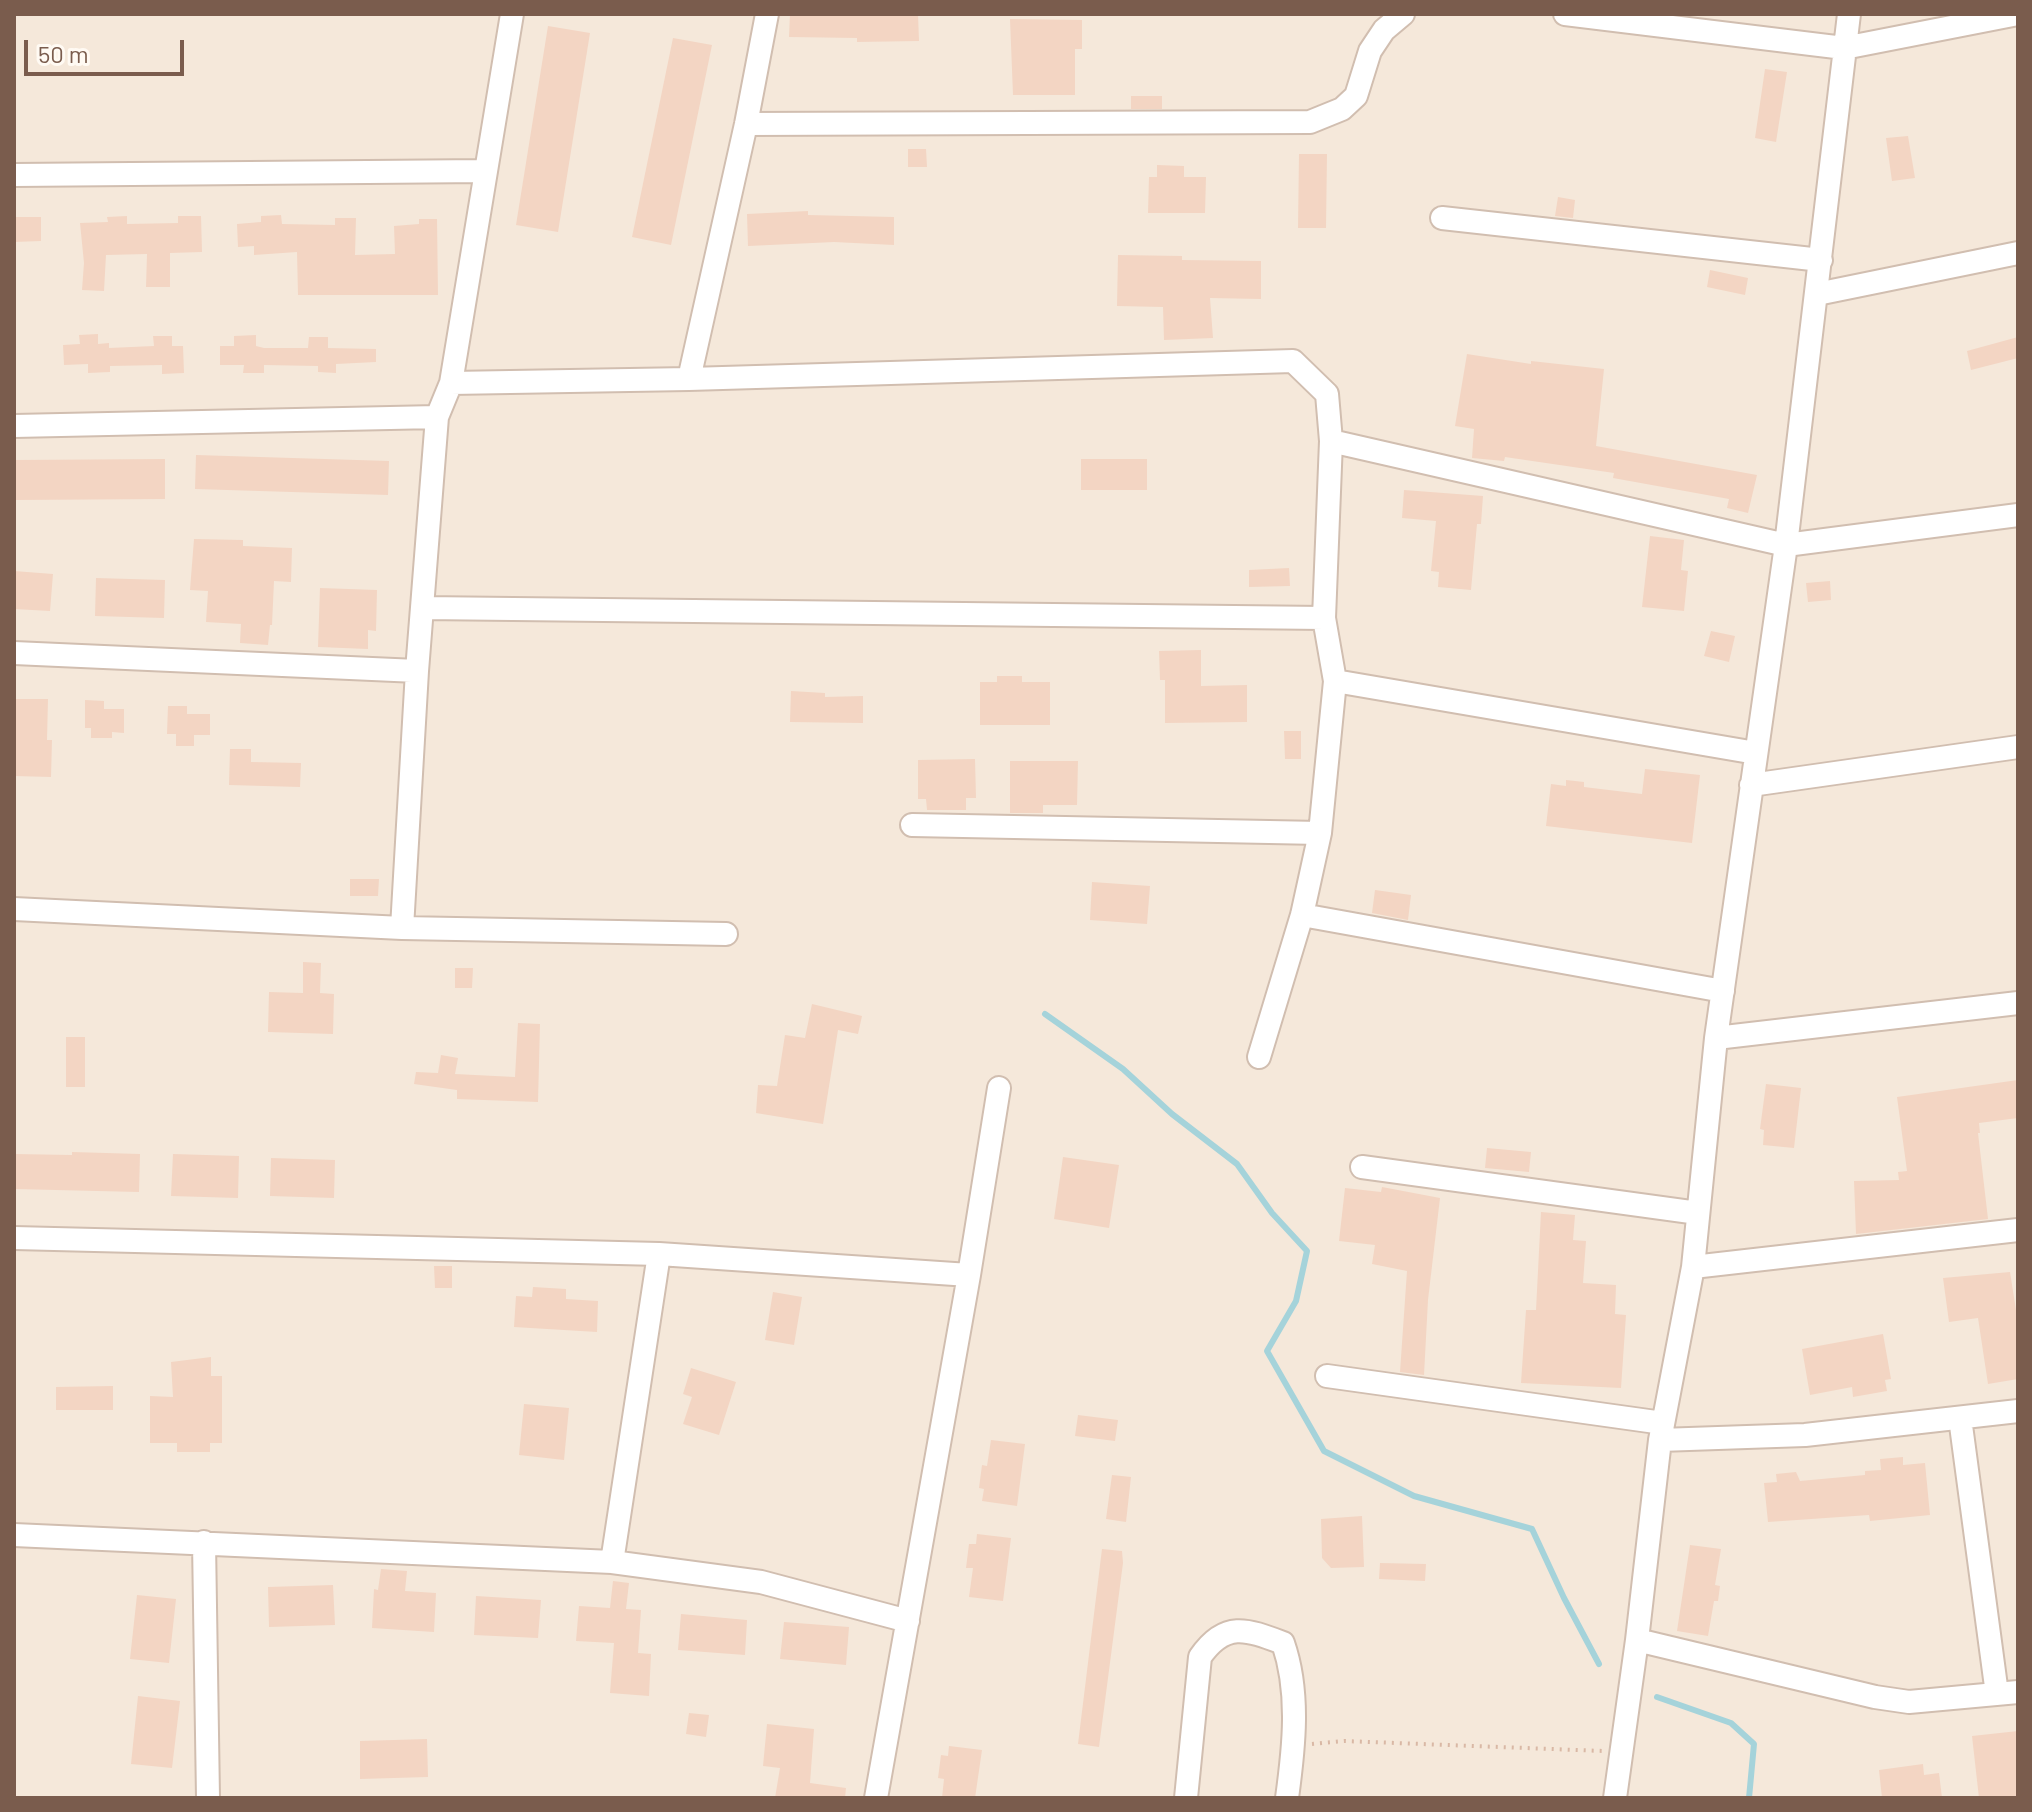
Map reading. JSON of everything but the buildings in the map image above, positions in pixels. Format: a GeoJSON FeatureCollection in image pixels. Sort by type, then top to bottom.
{"type":"FeatureCollection","features":[{"type":"Feature","properties":{"kind":"street"},"geometry":{"type":"LineString","coordinates":[[402,928],[417,671],[437,417],[451,383],[512,14]]}},
{"type":"Feature","properties":{"kind":"street"},"geometry":{"type":"LineString","coordinates":[[689,379],[746,124],[767,14]]}},
{"type":"Feature","properties":{"kind":"street"},"geometry":{"type":"LineString","coordinates":[[746,124],[1310,122],[1342,109],[1356,96],[1370,51],[1384,30],[1403,14]]}},
{"type":"Feature","properties":{"kind":"street"},"geometry":{"type":"LineString","coordinates":[[1565,14],[1844,48],[2018,14]]}},
{"type":"Feature","properties":{"kind":"street"},"geometry":{"type":"LineString","coordinates":[[1615,1798],[1662,1431],[1693,1267],[1716,1038],[1786,545],[1849,14]]}},
{"type":"Feature","properties":{"kind":"street"},"geometry":{"type":"LineString","coordinates":[[14,175],[485,171]]}},
{"type":"Feature","properties":{"kind":"street"},"geometry":{"type":"LineString","coordinates":[[1442,218],[1821,260]]}},
{"type":"Feature","properties":{"kind":"street"},"geometry":{"type":"LineString","coordinates":[[1817,294],[2018,253]]}},
{"type":"Feature","properties":{"kind":"street"},"geometry":{"type":"LineString","coordinates":[[451,383],[1293,361],[1327,394],[1331,441],[1324,618],[1335,681],[1320,833],[1302,915],[1259,1057]]}},
{"type":"Feature","properties":{"kind":"street"},"geometry":{"type":"LineString","coordinates":[[14,426],[437,417]]}},
{"type":"Feature","properties":{"kind":"street"},"geometry":{"type":"LineString","coordinates":[[1331,441],[1786,545],[2018,515]]}},
{"type":"Feature","properties":{"kind":"street"},"geometry":{"type":"LineString","coordinates":[[423,608],[1324,618]]}},
{"type":"Feature","properties":{"kind":"street"},"geometry":{"type":"LineString","coordinates":[[14,653],[417,671]]}},
{"type":"Feature","properties":{"kind":"street"},"geometry":{"type":"LineString","coordinates":[[1335,681],[1756,753]]}},
{"type":"Feature","properties":{"kind":"street"},"geometry":{"type":"LineString","coordinates":[[1751,785],[2018,747]]}},
{"type":"Feature","properties":{"kind":"street"},"geometry":{"type":"LineString","coordinates":[[912,825],[1320,833]]}},
{"type":"Feature","properties":{"kind":"street"},"geometry":{"type":"LineString","coordinates":[[14,909],[402,928],[726,934]]}},
{"type":"Feature","properties":{"kind":"street"},"geometry":{"type":"LineString","coordinates":[[1302,915],[1723,991]]}},
{"type":"Feature","properties":{"kind":"street"},"geometry":{"type":"LineString","coordinates":[[1716,1038],[2018,1003]]}},
{"type":"Feature","properties":{"kind":"street"},"geometry":{"type":"LineString","coordinates":[[876,1798],[999,1088]]}},
{"type":"Feature","properties":{"kind":"street"},"geometry":{"type":"LineString","coordinates":[[1362,1167],[1698,1213]]}},
{"type":"Feature","properties":{"kind":"street"},"geometry":{"type":"LineString","coordinates":[[1693,1267],[2018,1230]]}},
{"type":"Feature","properties":{"kind":"street"},"geometry":{"type":"LineString","coordinates":[[14,1238],[659,1254],[969,1275]]}},
{"type":"Feature","properties":{"kind":"street"},"geometry":{"type":"LineString","coordinates":[[612,1562],[659,1254]]}},
{"type":"Feature","properties":{"kind":"street"},"geometry":{"type":"LineString","coordinates":[[1327,1376],[1662,1431],[1805,1435],[2018,1411]]}},
{"type":"Feature","properties":{"kind":"street"},"geometry":{"type":"LineString","coordinates":[[1637,1640],[1875,1697],[1909,1702],[2008,1693],[1960,1418]]}},
{"type":"Feature","properties":{"kind":"street"},"geometry":{"type":"LineString","coordinates":[[14,1535],[612,1562],[761,1582],[908,1621]]}},
{"type":"Feature","properties":{"kind":"street"},"geometry":{"type":"LineString","coordinates":[[204,1542],[208,1798]]}},
{"type":"Feature","properties":{"kind":"street"},"geometry":{"type":"LineString","coordinates":[[1186,1798],[1200,1657],[1213,1639],[1234,1631],[1258,1634],[1283,1643],[1292,1667],[1294,1744],[1287,1798]]}},
{"type":"Feature","properties":{"kind":"path"},"geometry":{"type":"LineString","coordinates":[[1294,1744],[1344,1741],[1621,1751]]}},
{"type":"Feature","properties":{"kind":"shaded area"},"geometry":{"type":"Polygon","coordinates":[[[14,14],[2018,14],[2018,1798],[14,1798],[14,14]]]}},
{"type":"Feature","properties":{"kind":"waterway"},"geometry":{"type":"LineString","coordinates":[[1045,1014],[1123,1069],[1172,1114],[1237,1164],[1272,1213],[1307,1251],[1296,1301],[1267,1351],[1324,1451],[1414,1496],[1532,1529],[1599,1664]]}},
{"type":"Feature","properties":{"kind":"waterway"},"geometry":{"type":"LineString","coordinates":[[1657,1697],[1731,1723],[1754,1744],[1749,1798]]}}]}
